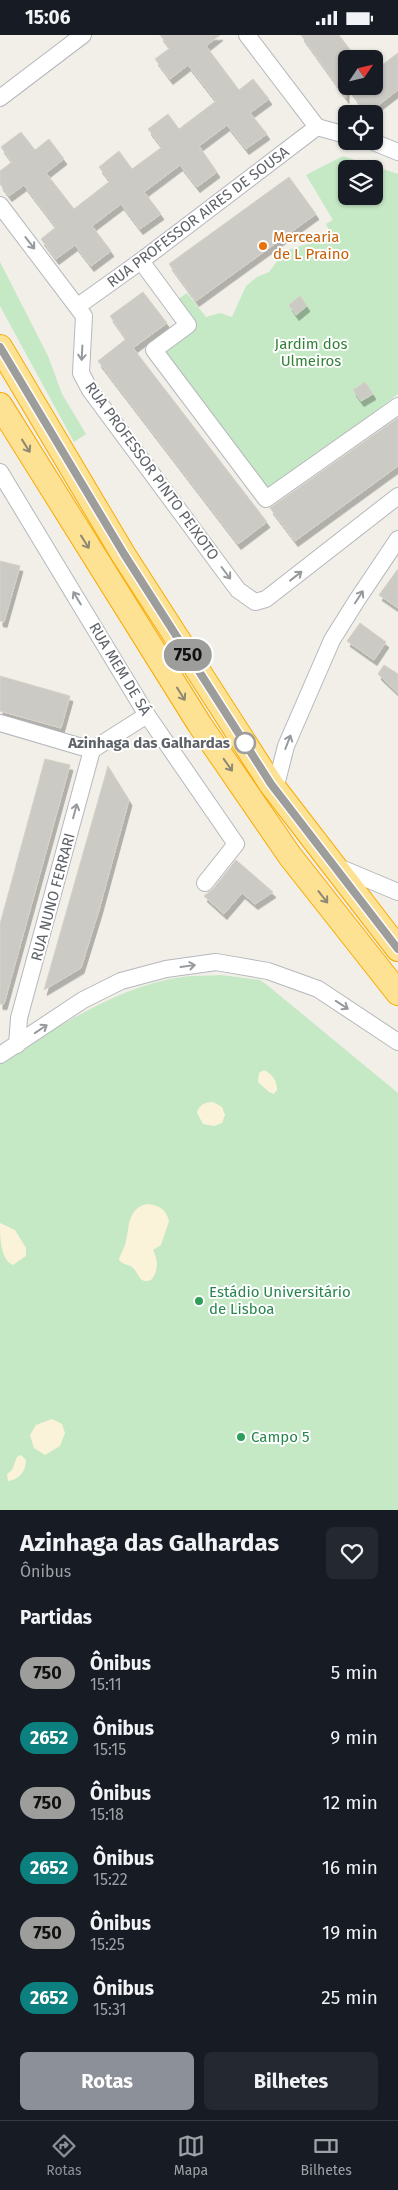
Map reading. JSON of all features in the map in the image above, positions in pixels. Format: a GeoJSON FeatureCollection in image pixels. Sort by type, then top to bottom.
{"type":"FeatureCollection","features":[{"type":"Feature","properties":{"kind":"highway"},"geometry":{"type":"LineString","coordinates":[[0,331],[60,447]]}},
{"type":"Feature","properties":{"kind":"highway"},"geometry":{"type":"LineString","coordinates":[[0,347],[124,554],[275,789],[398,949]]}},
{"type":"Feature","properties":{"kind":"highway"},"geometry":{"type":"LineString","coordinates":[[0,405],[200,725],[290,856],[398,993]]}},
{"type":"Feature","properties":{"kind":"street"},"geometry":{"type":"LineString","coordinates":[[0,99],[83,35]]}},
{"type":"Feature","properties":{"kind":"street"},"geometry":{"type":"LineString","coordinates":[[247,35],[317,127],[338,133]]}},
{"type":"Feature","properties":{"kind":"street","name":"RUA PROFESSOR AIRES DE SOUSA"},"geometry":{"type":"LineString","coordinates":[[78,306],[141,261],[317,127]]}},
{"type":"Feature","properties":{"kind":"street"},"geometry":{"type":"LineString","coordinates":[[383,146],[398,152]]}},
{"type":"Feature","properties":{"kind":"street","name":"RUA PROFESSOR PINTO PEIXOTO"},"geometry":{"type":"LineString","coordinates":[[0,205],[84,316],[81,373],[90,390],[238,590],[255,602],[266,599],[398,496]]}},
{"type":"Feature","properties":{"kind":"street"},"geometry":{"type":"LineString","coordinates":[[141,261],[188,325],[154,350],[266,499],[398,406]]}},
{"type":"Feature","properties":{"kind":"street","name":"RUA MEM DE SÁ"},"geometry":{"type":"LineString","coordinates":[[0,472],[147,715],[236,844],[205,883]]}},
{"type":"Feature","properties":{"kind":"street"},"geometry":{"type":"LineString","coordinates":[[275,789],[286,746],[332,640],[398,539]]}},
{"type":"Feature","properties":{"kind":"street"},"geometry":{"type":"LineString","coordinates":[[0,723],[92,750],[147,715]]}},
{"type":"Feature","properties":{"kind":"street","name":"RUA NUNO FERRARI"},"geometry":{"type":"LineString","coordinates":[[17,1045],[20,1018],[92,750]]}},
{"type":"Feature","properties":{"kind":"street"},"geometry":{"type":"LineString","coordinates":[[331,863],[398,892]]}},
{"type":"Feature","properties":{"kind":"street"},"geometry":{"type":"LineString","coordinates":[[0,1055],[83,1000],[121,981],[166,969],[216,962],[268,971],[318,989],[398,1041]]}},
{"type":"Feature","properties":{"kind":"green space","name":"Jardim dos Ulmeiros"},"geometry":{"type":"Polygon","coordinates":[[[343,156],[355,160],[338,160],[338,205],[383,205],[383,169],[398,174],[398,394],[268,493],[162,349],[186,331],[169,305],[187,293],[206,317],[220,313],[232,317],[246,286],[257,277],[269,272],[285,251],[332,236],[326,224],[333,220],[306,175],[343,156]]]}},
{"type":"Feature","properties":{"kind":"green space"},"geometry":{"type":"Polygon","coordinates":[[[0,262],[48,356],[62,394],[86,434],[74,442],[0,306],[0,262]]]}},
{"type":"Feature","properties":{"kind":"green space","name":"Estádio Universitário de Lisboa"},"geometry":{"type":"Polygon","coordinates":[[[221,975],[260,980],[398,1093],[398,1510],[0,1510],[0,1061],[88,1010],[134,989],[182,977],[221,975]]]}},
{"type":"Feature","properties":{"kind":"sand"},"geometry":{"type":"Polygon","coordinates":[[[264,1070],[272,1075],[275,1080],[277,1090],[274,1094],[258,1082],[259,1073],[264,1070]]]}},
{"type":"Feature","properties":{"kind":"sand"},"geometry":{"type":"Polygon","coordinates":[[[213,1102],[222,1107],[225,1115],[222,1123],[214,1126],[203,1124],[197,1113],[198,1110],[203,1105],[213,1102]]]}},
{"type":"Feature","properties":{"kind":"sand"},"geometry":{"type":"Polygon","coordinates":[[[147,1204],[161,1208],[166,1213],[169,1221],[161,1245],[153,1250],[157,1261],[154,1276],[151,1280],[144,1281],[133,1268],[119,1260],[125,1245],[132,1215],[135,1210],[147,1204]]]}},
{"type":"Feature","properties":{"kind":"sand"},"geometry":{"type":"Polygon","coordinates":[[[0,1223],[15,1230],[26,1248],[26,1256],[13,1265],[5,1258],[3,1253],[0,1223]]]}},
{"type":"Feature","properties":{"kind":"sand"},"geometry":{"type":"Polygon","coordinates":[[[52,1419],[62,1424],[65,1433],[60,1446],[45,1455],[34,1448],[30,1435],[36,1425],[52,1419]]]}},
{"type":"Feature","properties":{"kind":"sand"},"geometry":{"type":"Polygon","coordinates":[[[21,1455],[26,1460],[23,1471],[19,1477],[8,1481],[7,1474],[12,1470],[17,1457],[21,1455]]]}},
{"type":"Feature","properties":{"kind":"building"},"geometry":{"type":"Polygon","coordinates":[[[160,35],[220,35],[206,46],[239,90],[253,79],[269,99],[250,113],[267,134],[246,149],[227,125],[199,146],[217,172],[197,187],[180,165],[144,192],[161,214],[140,229],[121,204],[92,226],[111,251],[91,266],[75,245],[56,259],[41,239],[56,227],[24,185],[9,196],[0,184],[0,171],[12,162],[1,147],[21,132],[35,150],[49,139],[64,159],[46,173],[74,209],[110,181],[99,167],[119,151],[132,169],[162,147],[148,129],[168,114],[179,129],[216,101],[188,65],[170,79],[155,59],[170,48],[160,35]]]}},
{"type":"Feature","properties":{"kind":"building"},"geometry":{"type":"Polygon","coordinates":[[[301,35],[339,35],[350,50],[338,50],[338,87],[301,35]]]}},
{"type":"Feature","properties":{"kind":"building"},"geometry":{"type":"Polygon","coordinates":[[[398,53],[398,90],[379,105],[361,105],[353,95],[383,95],[383,64],[398,53]]]}},
{"type":"Feature","properties":{"kind":"building"},"geometry":{"type":"Polygon","coordinates":[[[289,177],[316,214],[196,301],[169,264],[289,177]]]}},
{"type":"Feature","properties":{"kind":"building"},"geometry":{"type":"Polygon","coordinates":[[[143,292],[167,323],[133,348],[267,522],[238,544],[98,361],[126,339],[110,316],[143,292]]]}},
{"type":"Feature","properties":{"kind":"building"},"geometry":{"type":"Polygon","coordinates":[[[300,296],[307,306],[296,315],[289,305],[300,296]]]}},
{"type":"Feature","properties":{"kind":"building"},"geometry":{"type":"Polygon","coordinates":[[[365,382],[373,394],[361,401],[353,390],[365,382]]]}},
{"type":"Feature","properties":{"kind":"building"},"geometry":{"type":"Polygon","coordinates":[[[398,418],[398,466],[295,541],[270,508],[398,418]]]}},
{"type":"Feature","properties":{"kind":"building"},"geometry":{"type":"Polygon","coordinates":[[[0,561],[20,566],[4,622],[0,621],[0,561]]]}},
{"type":"Feature","properties":{"kind":"building"},"geometry":{"type":"Polygon","coordinates":[[[398,569],[398,608],[379,595],[398,569]]]}},
{"type":"Feature","properties":{"kind":"building"},"geometry":{"type":"Polygon","coordinates":[[[360,623],[386,642],[374,660],[347,641],[360,623]]]}},
{"type":"Feature","properties":{"kind":"building"},"geometry":{"type":"Polygon","coordinates":[[[384,665],[398,674],[398,693],[378,674],[384,665]]]}},
{"type":"Feature","properties":{"kind":"building"},"geometry":{"type":"Polygon","coordinates":[[[0,676],[70,696],[61,728],[0,711],[0,676]]]}},
{"type":"Feature","properties":{"kind":"building"},"geometry":{"type":"Polygon","coordinates":[[[45,759],[70,765],[4,1004],[0,1004],[0,924],[45,759]]]}},
{"type":"Feature","properties":{"kind":"building"},"geometry":{"type":"Polygon","coordinates":[[[108,766],[129,800],[99,910],[81,968],[44,990],[108,766]]]}},
{"type":"Feature","properties":{"kind":"building"},"geometry":{"type":"Polygon","coordinates":[[[236,860],[273,892],[255,904],[242,893],[224,914],[204,896],[213,889],[236,860]]]}},
{"type":"Feature","properties":{"kind":"bus line","name":"750"},"geometry":{"type":"LineString","coordinates":[[0,347],[124,554],[271,784],[398,949]]}},
{"type":"Feature","properties":{"kind":"place","name":"Mercearia de L Praino"},"geometry":{"type":"Point","coordinates":[263,246]}},
{"type":"Feature","properties":{"kind":"place","name":"Azinhaga das Galhardas"},"geometry":{"type":"Point","coordinates":[245,743]}},
{"type":"Feature","properties":{"kind":"place","name":"Estádio Universitário de Lisboa"},"geometry":{"type":"Point","coordinates":[199,1301]}},
{"type":"Feature","properties":{"kind":"place","name":"Campo 5"},"geometry":{"type":"Point","coordinates":[241,1437]}}]}
